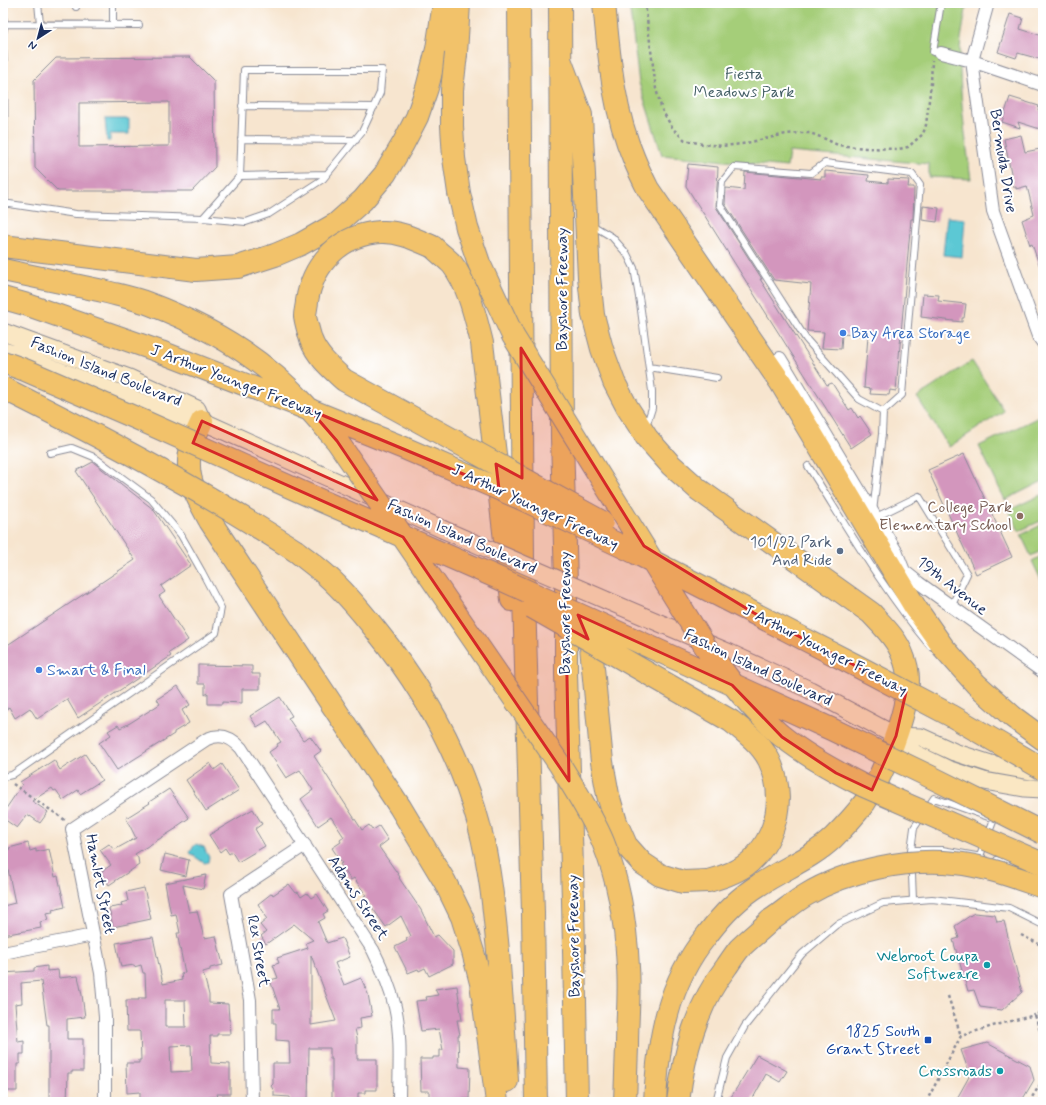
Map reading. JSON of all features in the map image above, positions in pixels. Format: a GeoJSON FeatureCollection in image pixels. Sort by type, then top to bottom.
{"type":"FeatureCollection","features":[{"type":"Feature","properties":{"kind":"highway"},"geometry":{"type":"LineString","coordinates":[[444,3],[446,51],[452,90],[454,158],[459,192],[479,263],[513,336],[701,639],[727,678],[753,709],[782,737],[836,773],[1038,869]]}},
{"type":"Feature","properties":{"kind":"highway"},"geometry":{"type":"LineString","coordinates":[[3,246],[196,270],[238,267],[275,255],[301,244],[336,224],[362,200],[386,174],[417,117],[427,88],[446,51],[459,3]]}},
{"type":"Feature","properties":{"kind":"highway"},"geometry":{"type":"LineString","coordinates":[[519,3],[522,500],[534,921],[536,1102]]}},
{"type":"Feature","properties":{"kind":"highway","name":"Bayshore Freeway"},"geometry":{"type":"LineString","coordinates":[[560,3],[562,437],[566,583],[566,674],[573,892],[577,1102]]}},
{"type":"Feature","properties":{"kind":"highway"},"geometry":{"type":"LineString","coordinates":[[604,3],[615,92],[623,128],[633,158],[648,189],[781,382],[915,607],[943,647],[976,684],[1013,717],[1043,740]]}},
{"type":"Feature","properties":{"kind":"highway"},"geometry":{"type":"LineString","coordinates":[[561,62],[581,115],[589,278],[593,315],[600,342],[614,382],[628,407],[644,432],[671,465],[699,490],[871,613],[890,633],[903,656],[908,679],[904,706],[896,736],[876,783],[865,801],[832,839],[740,898],[723,915],[706,936],[677,984],[668,1009],[662,1033],[657,1065],[654,1102]]}},
{"type":"Feature","properties":{"kind":"highway"},"geometry":{"type":"LineString","coordinates":[[528,752],[482,343],[474,311],[464,284],[452,264],[433,247],[410,236],[381,232],[354,237],[334,250],[320,266],[309,290],[305,315],[312,341],[326,363],[344,380],[626,535],[754,613]]}},
{"type":"Feature","properties":{"kind":"highway"},"geometry":{"type":"LineString","coordinates":[[3,270],[103,291],[146,302],[192,321],[235,346],[274,374],[306,406],[337,441],[560,765],[586,808],[603,842],[615,880],[624,922],[628,968],[625,1102]]}},
{"type":"Feature","properties":{"kind":"highway","name":"J Arthur Younger Freeway"},"geometry":{"type":"LineString","coordinates":[[3,298],[28,305],[160,352],[290,402],[404,448],[522,499],[754,613],[952,716],[1043,770]]}},
{"type":"Feature","properties":{"kind":"highway"},"geometry":{"type":"LineString","coordinates":[[3,362],[136,418],[496,577],[831,729],[931,776],[1043,834]]}},
{"type":"Feature","properties":{"kind":"highway"},"geometry":{"type":"LineString","coordinates":[[3,388],[90,431],[212,499],[296,551],[327,576],[360,610],[391,649],[422,694],[447,739],[465,783],[479,825],[489,873],[495,920],[505,1034],[508,1102]]}},
{"type":"Feature","properties":{"kind":"highway"},"geometry":{"type":"LineString","coordinates":[[202,421],[193,442],[189,466],[194,492],[210,521],[400,807],[444,882],[462,917],[481,984],[497,1102]]}},
{"type":"Feature","properties":{"kind":"highway"},"geometry":{"type":"LineString","coordinates":[[308,495],[467,572],[521,601],[731,721],[753,738],[769,760],[777,782],[778,805],[774,827],[764,846],[749,863],[729,875],[708,881],[683,882],[660,875],[642,863],[626,845],[616,822],[608,795],[602,762],[591,647],[566,583]]}},
{"type":"Feature","properties":{"kind":"highway"},"geometry":{"type":"LineString","coordinates":[[678,1102],[681,1072],[689,1040],[704,1003],[719,976],[739,949],[771,920],[805,895],[837,879],[878,868],[924,862],[956,863],[998,872],[1038,869]]}},
{"type":"Feature","properties":{"kind":"main road","name":"Fashion Island Boulevard"},"geometry":{"type":"LineString","coordinates":[[3,332],[129,378],[196,409],[202,421]]}},
{"type":"Feature","properties":{"kind":"main road","name":"Fashion Island Boulevard"},"geometry":{"type":"LineString","coordinates":[[3,351],[124,395],[189,423],[202,421],[442,529],[730,653],[800,685],[896,736],[914,753],[947,768],[984,781],[1024,788],[1043,789]]}},
{"type":"Feature","properties":{"kind":"main road","name":"Fashion Island Boulevard"},"geometry":{"type":"LineString","coordinates":[[896,736],[921,737],[954,752],[991,764],[1031,771],[1043,770]]}},
{"type":"Feature","properties":{"kind":"street","name":"Bermuda Drive"},"geometry":{"type":"LineString","coordinates":[[988,3],[972,61],[993,211],[1038,336],[1043,343]]}},
{"type":"Feature","properties":{"kind":"street"},"geometry":{"type":"LineString","coordinates":[[937,52],[972,61],[1043,84]]}},
{"type":"Feature","properties":{"kind":"street","name":"19th Avenue"},"geometry":{"type":"LineString","coordinates":[[780,358],[896,551],[904,571],[951,607],[1043,672]]}},
{"type":"Feature","properties":{"kind":"street","name":"Hamlet Street"},"geometry":{"type":"LineString","coordinates":[[105,1102],[104,994],[72,829],[207,739],[220,735],[226,737]]}},
{"type":"Feature","properties":{"kind":"street","name":"Adams Street"},"geometry":{"type":"LineString","coordinates":[[226,737],[241,748],[362,930],[382,969],[395,1008],[397,1022],[399,1102]]}},
{"type":"Feature","properties":{"kind":"street","name":"Rex Street"},"geometry":{"type":"LineString","coordinates":[[252,1102],[250,1000],[231,894],[305,845]]}},
{"type":"Feature","properties":{"kind":"street"},"geometry":{"type":"LineString","coordinates":[[3,953],[93,935]]}},
{"type":"Feature","properties":{"kind":"lane"},"geometry":{"type":"LineString","coordinates":[[38,3],[40,24]]}},
{"type":"Feature","properties":{"kind":"lane"},"geometry":{"type":"LineString","coordinates":[[113,3],[113,25]]}},
{"type":"Feature","properties":{"kind":"lane"},"geometry":{"type":"LineString","coordinates":[[937,52],[941,3]]}},
{"type":"Feature","properties":{"kind":"lane"},"geometry":{"type":"LineString","coordinates":[[3,17],[5,24],[3,33]]}},
{"type":"Feature","properties":{"kind":"lane"},"geometry":{"type":"LineString","coordinates":[[5,24],[140,25]]}},
{"type":"Feature","properties":{"kind":"lane"},"geometry":{"type":"LineString","coordinates":[[3,48],[4,203],[76,214],[203,218],[246,222],[269,214],[323,179],[364,130],[380,93],[382,70],[244,70],[240,176],[203,218]]}},
{"type":"Feature","properties":{"kind":"lane"},"geometry":{"type":"LineString","coordinates":[[242,106],[374,106]]}},
{"type":"Feature","properties":{"kind":"lane"},"geometry":{"type":"LineString","coordinates":[[241,139],[356,140]]}},
{"type":"Feature","properties":{"kind":"lane"},"geometry":{"type":"LineString","coordinates":[[883,412],[859,399],[806,339],[720,205],[722,182],[734,167],[811,174],[825,163],[912,174],[920,185],[902,395],[883,412],[874,515],[919,496],[967,574],[951,607]]}},
{"type":"Feature","properties":{"kind":"lane"},"geometry":{"type":"LineString","coordinates":[[240,176],[327,174]]}},
{"type":"Feature","properties":{"kind":"lane"},"geometry":{"type":"LineString","coordinates":[[586,221],[612,237],[627,254],[634,268],[652,391],[652,408],[644,432]]}},
{"type":"Feature","properties":{"kind":"lane"},"geometry":{"type":"LineString","coordinates":[[648,367],[717,378]]}},
{"type":"Feature","properties":{"kind":"lane"},"geometry":{"type":"LineString","coordinates":[[3,777],[12,775],[216,633],[220,608],[181,535],[151,499],[94,457],[72,448],[50,454]]}},
{"type":"Feature","properties":{"kind":"lane"},"geometry":{"type":"LineString","coordinates":[[808,466],[905,617],[936,654]]}},
{"type":"Feature","properties":{"kind":"lane"},"geometry":{"type":"LineString","coordinates":[[869,542],[872,548]]}},
{"type":"Feature","properties":{"kind":"lane"},"geometry":{"type":"LineString","coordinates":[[880,568],[892,594]]}},
{"type":"Feature","properties":{"kind":"lane"},"geometry":{"type":"LineString","coordinates":[[962,678],[972,688],[1043,740]]}},
{"type":"Feature","properties":{"kind":"lane"},"geometry":{"type":"LineString","coordinates":[[913,900],[911,850],[914,828],[934,798],[994,819],[986,858]]}},
{"type":"Feature","properties":{"kind":"lane"},"geometry":{"type":"LineString","coordinates":[[911,850],[942,850],[1038,869]]}},
{"type":"Feature","properties":{"kind":"lane"},"geometry":{"type":"LineString","coordinates":[[716,1102],[727,1058],[745,1026],[802,954],[836,925],[883,903],[932,899],[1009,908],[1043,925]]}},
{"type":"Feature","properties":{"kind":"path"},"geometry":{"type":"LineString","coordinates":[[645,3],[656,89],[662,110],[673,129],[685,140],[702,144],[722,146],[742,144],[780,135],[810,133],[838,144],[899,149],[908,147],[923,134],[926,125],[937,52]]}},
{"type":"Feature","properties":{"kind":"path"},"geometry":{"type":"LineString","coordinates":[[10,781],[75,827]]}},
{"type":"Feature","properties":{"kind":"path"},"geometry":{"type":"LineString","coordinates":[[1021,935],[1043,946]]}},
{"type":"Feature","properties":{"kind":"path"},"geometry":{"type":"LineString","coordinates":[[926,1102],[961,1036],[948,996]]}},
{"type":"Feature","properties":{"kind":"path"},"geometry":{"type":"LineString","coordinates":[[961,1036],[1035,1015],[1040,1013],[1043,1008]]}},
{"type":"Feature","properties":{"kind":"path"},"geometry":{"type":"LineString","coordinates":[[1035,1015],[1043,1041]]}},
{"type":"Feature","properties":{"kind":"path"},"geometry":{"type":"LineString","coordinates":[[944,1068],[970,1075]]}},
{"type":"Feature","properties":{"kind":"path"},"geometry":{"type":"LineString","coordinates":[[1029,1102],[1043,1080]]}},
{"type":"Feature","properties":{"kind":"highlighted area"},"geometry":{"type":"Polygon","coordinates":[[[521,348],[644,546],[754,613],[906,692],[896,736],[872,790],[836,773],[782,737],[732,685],[578,615],[588,639],[566,627],[569,781],[403,537],[193,443],[202,421],[377,500],[337,441],[310,410],[499,489],[496,464],[522,478],[521,348]]]}},
{"type":"Feature","properties":{"kind":"green space","name":"Fiesta Meadows Park"},"geometry":{"type":"Polygon","coordinates":[[[629,3],[967,3],[960,49],[960,81],[971,179],[929,177],[929,164],[789,152],[787,167],[662,155],[639,83],[629,3]]]}},
{"type":"Feature","properties":{"kind":"green space"},"geometry":{"type":"Polygon","coordinates":[[[972,361],[1004,411],[949,447],[917,397],[972,361]]]}},
{"type":"Feature","properties":{"kind":"green space"},"geometry":{"type":"Polygon","coordinates":[[[1043,415],[1043,481],[1005,500],[979,446],[1043,415]]]}},
{"type":"Feature","properties":{"kind":"green space"},"geometry":{"type":"Polygon","coordinates":[[[1041,495],[1043,499],[1043,520],[1019,531],[1009,510],[1041,495]]]}},
{"type":"Feature","properties":{"kind":"green space"},"geometry":{"type":"Polygon","coordinates":[[[1043,524],[1043,550],[1031,556],[1021,535],[1043,524]]]}},
{"type":"Feature","properties":{"kind":"green space"},"geometry":{"type":"Polygon","coordinates":[[[1043,555],[1043,584],[1032,561],[1043,555]]]}},
{"type":"Feature","properties":{"kind":"water"},"geometry":{"type":"Polygon","coordinates":[[[105,119],[129,119],[129,134],[110,134],[110,141],[107,141],[105,119]]]}},
{"type":"Feature","properties":{"kind":"water"},"geometry":{"type":"Polygon","coordinates":[[[947,217],[965,219],[962,257],[943,255],[947,217]]]}},
{"type":"Feature","properties":{"kind":"water"},"geometry":{"type":"Polygon","coordinates":[[[196,844],[204,847],[209,857],[208,862],[204,863],[189,852],[196,844]]]}},
{"type":"Feature","properties":{"kind":"building"},"geometry":{"type":"Polygon","coordinates":[[[1010,14],[1023,18],[1020,29],[1043,36],[1043,60],[1018,53],[1016,58],[998,52],[1010,14]]]}},
{"type":"Feature","properties":{"kind":"building"},"geometry":{"type":"Polygon","coordinates":[[[190,57],[214,81],[215,167],[192,191],[58,191],[35,168],[34,80],[56,58],[190,57]],[[169,102],[79,103],[79,147],[169,146],[169,102]]]}},
{"type":"Feature","properties":{"kind":"building"},"geometry":{"type":"Polygon","coordinates":[[[1010,97],[1039,106],[1038,110],[1043,111],[1043,130],[1018,122],[1020,128],[1002,122],[1010,97]]]}},
{"type":"Feature","properties":{"kind":"building"},"geometry":{"type":"Polygon","coordinates":[[[1021,135],[1025,152],[1040,149],[1043,166],[1043,270],[1041,270],[1032,244],[1030,245],[1022,220],[1034,215],[1027,186],[1016,189],[1016,187],[1014,187],[1004,139],[1021,135]]]}},
{"type":"Feature","properties":{"kind":"building"},"geometry":{"type":"Polygon","coordinates":[[[688,164],[718,167],[716,207],[827,385],[832,383],[849,410],[852,408],[858,418],[860,416],[872,434],[851,448],[686,186],[688,164]]]}},
{"type":"Feature","properties":{"kind":"building"},"geometry":{"type":"Polygon","coordinates":[[[825,171],[869,175],[868,181],[888,183],[888,179],[909,180],[908,187],[914,187],[913,219],[911,219],[896,391],[890,390],[889,395],[870,394],[871,389],[864,388],[868,336],[842,334],[841,349],[822,348],[824,332],[807,331],[811,284],[774,280],[725,204],[726,188],[744,190],[745,172],[821,179],[821,177],[825,177],[825,171]]]}},
{"type":"Feature","properties":{"kind":"building"},"geometry":{"type":"Polygon","coordinates":[[[923,206],[939,208],[937,222],[922,220],[923,206]]]}},
{"type":"Feature","properties":{"kind":"building"},"geometry":{"type":"Polygon","coordinates":[[[923,294],[939,295],[938,301],[966,304],[962,322],[921,317],[923,294]]]}},
{"type":"Feature","properties":{"kind":"building"},"geometry":{"type":"Polygon","coordinates":[[[964,454],[1012,557],[976,574],[928,470],[964,454]]]}},
{"type":"Feature","properties":{"kind":"building"},"geometry":{"type":"Polygon","coordinates":[[[93,462],[153,509],[191,565],[161,586],[165,592],[159,596],[188,640],[169,653],[171,656],[78,718],[67,699],[37,719],[30,708],[15,718],[9,707],[3,712],[3,648],[135,560],[76,471],[93,462]]]}},
{"type":"Feature","properties":{"kind":"building"},"geometry":{"type":"Polygon","coordinates":[[[198,665],[252,666],[252,674],[260,674],[260,689],[242,689],[242,703],[222,702],[222,704],[208,704],[208,693],[205,695],[205,684],[198,684],[198,665]]]}},
{"type":"Feature","properties":{"kind":"building"},"geometry":{"type":"Polygon","coordinates":[[[178,686],[190,705],[182,710],[189,723],[117,770],[99,743],[111,735],[108,731],[118,725],[120,728],[130,723],[160,704],[157,699],[178,686]]]}},
{"type":"Feature","properties":{"kind":"building"},"geometry":{"type":"Polygon","coordinates":[[[280,697],[292,716],[288,718],[303,740],[310,736],[321,751],[314,756],[362,830],[369,825],[373,830],[379,826],[388,840],[379,847],[421,910],[434,937],[438,935],[453,951],[453,964],[429,976],[425,968],[408,973],[395,947],[407,941],[406,939],[411,936],[401,916],[386,927],[364,896],[366,895],[354,878],[351,880],[340,864],[342,863],[332,848],[341,842],[340,840],[344,837],[331,817],[318,826],[301,799],[313,790],[300,770],[286,778],[269,752],[281,742],[267,721],[257,727],[250,716],[280,697]]]}},
{"type":"Feature","properties":{"kind":"building"},"geometry":{"type":"Polygon","coordinates":[[[85,754],[102,780],[80,794],[78,790],[63,800],[56,790],[54,791],[52,788],[32,801],[48,812],[40,823],[27,815],[17,828],[4,819],[3,813],[22,785],[20,782],[54,760],[60,770],[85,754]]]}},
{"type":"Feature","properties":{"kind":"building"},"geometry":{"type":"Polygon","coordinates":[[[210,763],[214,770],[222,764],[239,790],[206,811],[186,780],[210,763]]]}},
{"type":"Feature","properties":{"kind":"building"},"geometry":{"type":"Polygon","coordinates":[[[169,789],[189,818],[176,827],[177,828],[135,854],[138,858],[139,865],[109,885],[101,872],[111,865],[100,850],[109,844],[114,850],[136,838],[126,818],[169,789]]]}},
{"type":"Feature","properties":{"kind":"building"},"geometry":{"type":"Polygon","coordinates":[[[253,809],[262,824],[255,829],[265,846],[238,862],[232,852],[229,854],[225,848],[220,852],[209,835],[253,809]]]}},
{"type":"Feature","properties":{"kind":"building"},"geometry":{"type":"Polygon","coordinates":[[[28,843],[30,851],[36,849],[36,852],[49,849],[55,877],[58,876],[65,907],[46,913],[48,920],[40,922],[41,928],[3,935],[3,906],[15,903],[4,850],[28,843]]]}},
{"type":"Feature","properties":{"kind":"building"},"geometry":{"type":"Polygon","coordinates":[[[165,854],[189,860],[186,876],[161,870],[165,854]]]}},
{"type":"Feature","properties":{"kind":"building"},"geometry":{"type":"Polygon","coordinates":[[[206,875],[203,889],[183,885],[189,912],[197,911],[204,938],[216,936],[223,965],[210,968],[210,970],[203,972],[209,995],[209,1003],[228,1004],[230,1020],[231,1034],[217,1034],[217,1036],[210,1036],[211,1063],[230,1064],[230,1094],[217,1094],[218,1097],[210,1097],[210,1102],[140,1102],[140,1092],[127,1093],[126,1063],[139,1063],[139,1060],[141,1060],[140,1032],[127,1031],[126,1000],[139,1000],[139,998],[146,998],[145,973],[143,973],[141,965],[134,967],[134,965],[121,967],[116,943],[153,937],[163,984],[182,980],[181,974],[185,973],[177,933],[180,933],[176,914],[171,915],[165,883],[206,875]],[[165,1000],[165,1027],[186,1027],[185,1000],[165,1000]],[[191,1045],[170,1046],[171,1072],[192,1071],[191,1045]]]}},
{"type":"Feature","properties":{"kind":"building"},"geometry":{"type":"Polygon","coordinates":[[[289,884],[301,897],[307,893],[311,898],[317,894],[328,911],[323,914],[325,918],[318,922],[327,943],[342,938],[350,957],[335,963],[344,985],[361,978],[368,994],[372,1016],[360,1018],[361,1028],[355,1029],[357,1038],[357,1059],[377,1059],[377,1090],[365,1090],[365,1093],[358,1093],[358,1100],[332,1100],[332,1059],[330,1059],[330,1048],[309,1048],[308,1102],[290,1102],[290,1097],[274,1096],[274,1091],[271,1086],[273,1084],[273,1063],[290,1063],[289,1041],[276,1040],[276,1023],[273,1023],[273,1009],[280,1009],[270,980],[278,978],[273,965],[279,963],[277,958],[308,948],[306,943],[313,940],[294,924],[266,944],[261,936],[266,932],[260,925],[267,919],[258,904],[272,893],[273,895],[289,884]],[[311,955],[311,1025],[336,1021],[311,955]]]}},
{"type":"Feature","properties":{"kind":"building"},"geometry":{"type":"Polygon","coordinates":[[[144,888],[151,919],[113,927],[109,908],[122,906],[121,903],[128,901],[126,892],[144,888]]]}},
{"type":"Feature","properties":{"kind":"building","name":"Webroot Coupa Softweare"},"geometry":{"type":"Polygon","coordinates":[[[974,913],[995,915],[997,922],[1004,921],[1022,992],[1002,1010],[980,1007],[974,990],[968,991],[953,940],[959,938],[955,926],[974,913]]]}},
{"type":"Feature","properties":{"kind":"building"},"geometry":{"type":"Polygon","coordinates":[[[47,966],[47,971],[58,970],[59,978],[78,976],[82,995],[85,1017],[67,1019],[67,1039],[83,1039],[83,1071],[72,1071],[72,1073],[68,1073],[67,1102],[49,1102],[49,1025],[47,1025],[41,981],[21,983],[22,1003],[15,1004],[18,1042],[24,1041],[24,1054],[20,1054],[20,1064],[17,1064],[17,1091],[3,1091],[3,973],[34,971],[34,968],[47,966]]]}},
{"type":"Feature","properties":{"kind":"building"},"geometry":{"type":"Polygon","coordinates":[[[457,986],[462,1020],[457,1020],[460,1035],[458,1035],[459,1067],[470,1068],[469,1099],[429,1099],[429,1091],[421,1091],[420,1059],[433,1059],[433,1057],[440,1057],[440,1050],[443,1050],[439,1029],[421,1031],[416,1001],[427,1000],[426,997],[438,995],[435,989],[457,986]]]}},
{"type":"Feature","properties":{"kind":"building","name":"Crossroads"},"geometry":{"type":"Polygon","coordinates":[[[987,1043],[1030,1066],[1034,1080],[1021,1102],[955,1102],[970,1075],[961,1050],[987,1043]]]}},
{"type":"Feature","properties":{"kind":"building"},"geometry":{"type":"Polygon","coordinates":[[[757,1055],[787,1071],[780,1082],[766,1074],[751,1102],[728,1102],[757,1055]]]}},
{"type":"Feature","properties":{"kind":"place","name":"Bay Area Storage"},"geometry":{"type":"Point","coordinates":[843,333]}},
{"type":"Feature","properties":{"kind":"place","name":"College Park Elementary School"},"geometry":{"type":"Point","coordinates":[1020,516]}},
{"type":"Feature","properties":{"kind":"place","name":"101/92 Park And Ride"},"geometry":{"type":"Point","coordinates":[840,551]}},
{"type":"Feature","properties":{"kind":"place","name":"Smart & Final"},"geometry":{"type":"Point","coordinates":[39,670]}},
{"type":"Feature","properties":{"kind":"place","name":"Webroot Coupa Softweare"},"geometry":{"type":"Point","coordinates":[987,965]}},
{"type":"Feature","properties":{"kind":"place","name":"1825 South Grant Street"},"geometry":{"type":"Point","coordinates":[928,1040]}},
{"type":"Feature","properties":{"kind":"place","name":"Crossroads"},"geometry":{"type":"Point","coordinates":[1000,1071]}}]}
